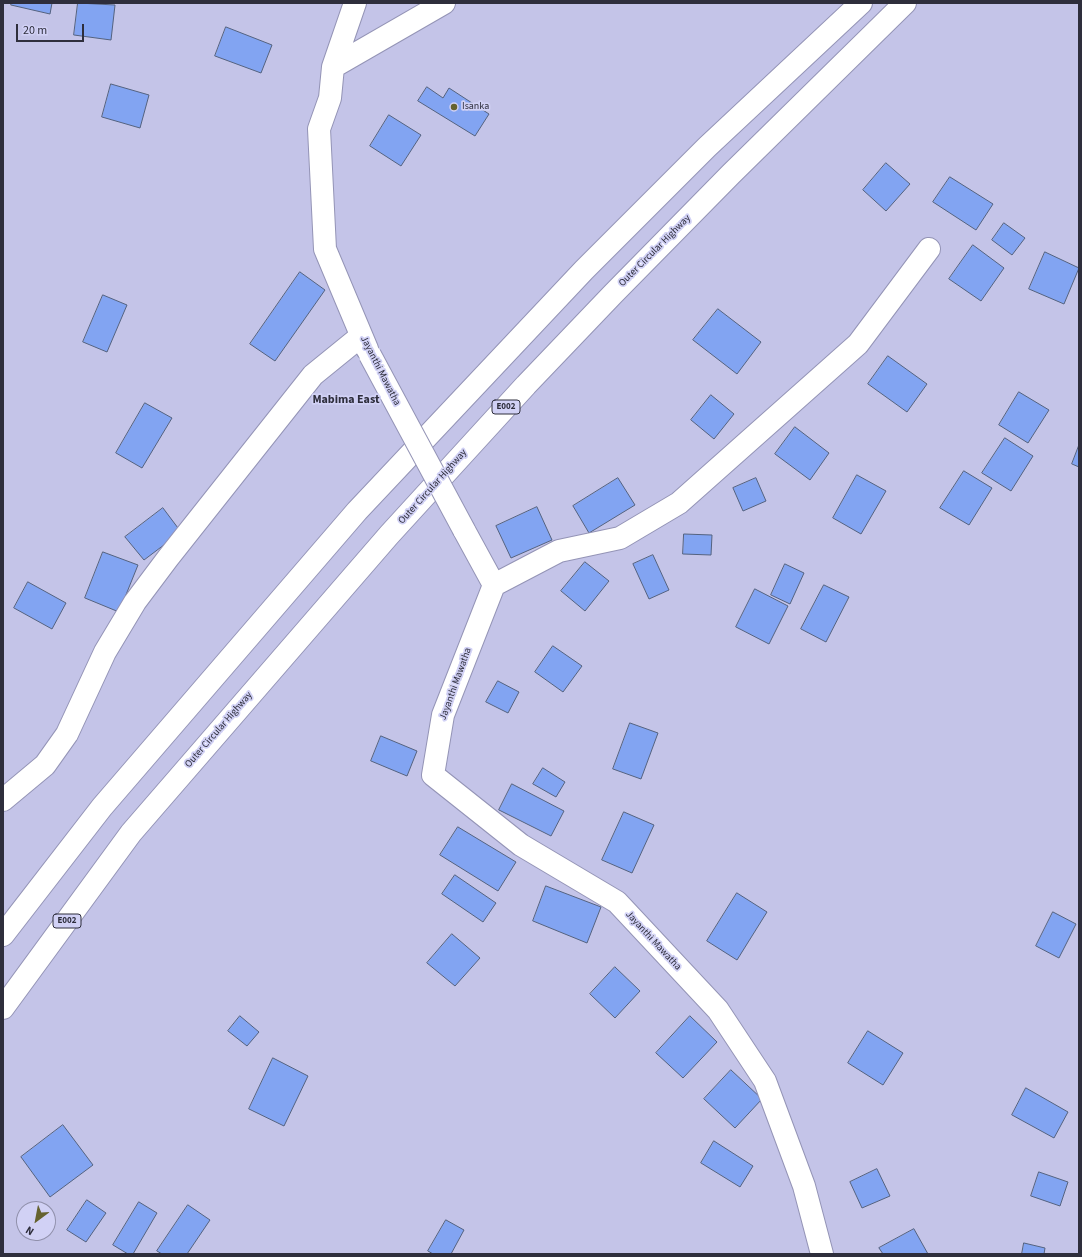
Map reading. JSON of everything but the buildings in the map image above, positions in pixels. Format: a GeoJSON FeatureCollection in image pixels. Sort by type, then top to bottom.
{"type":"FeatureCollection","features":[{"type":"Feature","properties":{"kind":"main road","name":"Jayanthi Mawatha"},"geometry":{"type":"LineString","coordinates":[[355,3],[333,67],[330,98],[319,129],[325,249],[366,346],[494,585],[443,715],[433,775],[521,844],[616,902],[718,1010],[765,1081],[804,1186],[822,1254]]}},
{"type":"Feature","properties":{"kind":"main road"},"geometry":{"type":"LineString","coordinates":[[3,935],[102,807],[357,511],[499,358],[584,270],[707,147],[861,3]]}},
{"type":"Feature","properties":{"kind":"main road","name":"Outer Circular Highway"},"geometry":{"type":"LineString","coordinates":[[3,1008],[131,832],[374,552],[526,385],[613,294],[731,174],[905,3]]}},
{"type":"Feature","properties":{"kind":"main road"},"geometry":{"type":"LineString","coordinates":[[333,67],[437,5]]}},
{"type":"Feature","properties":{"kind":"main road"},"geometry":{"type":"LineString","coordinates":[[494,585],[559,551],[620,538],[680,503],[858,344],[929,249]]}},
{"type":"Feature","properties":{"kind":"main road"},"geometry":{"type":"LineString","coordinates":[[3,800],[45,765],[58,746],[81,705],[105,652],[135,602],[313,375],[366,346]]}},
{"type":"Feature","properties":{"kind":"place","name":"Isanka"},"geometry":{"type":"Point","coordinates":[454,107]}},
{"type":"Feature","properties":{"kind":"district","name":"Mabima East"},"geometry":{"type":"Point","coordinates":[346,400]}}]}
